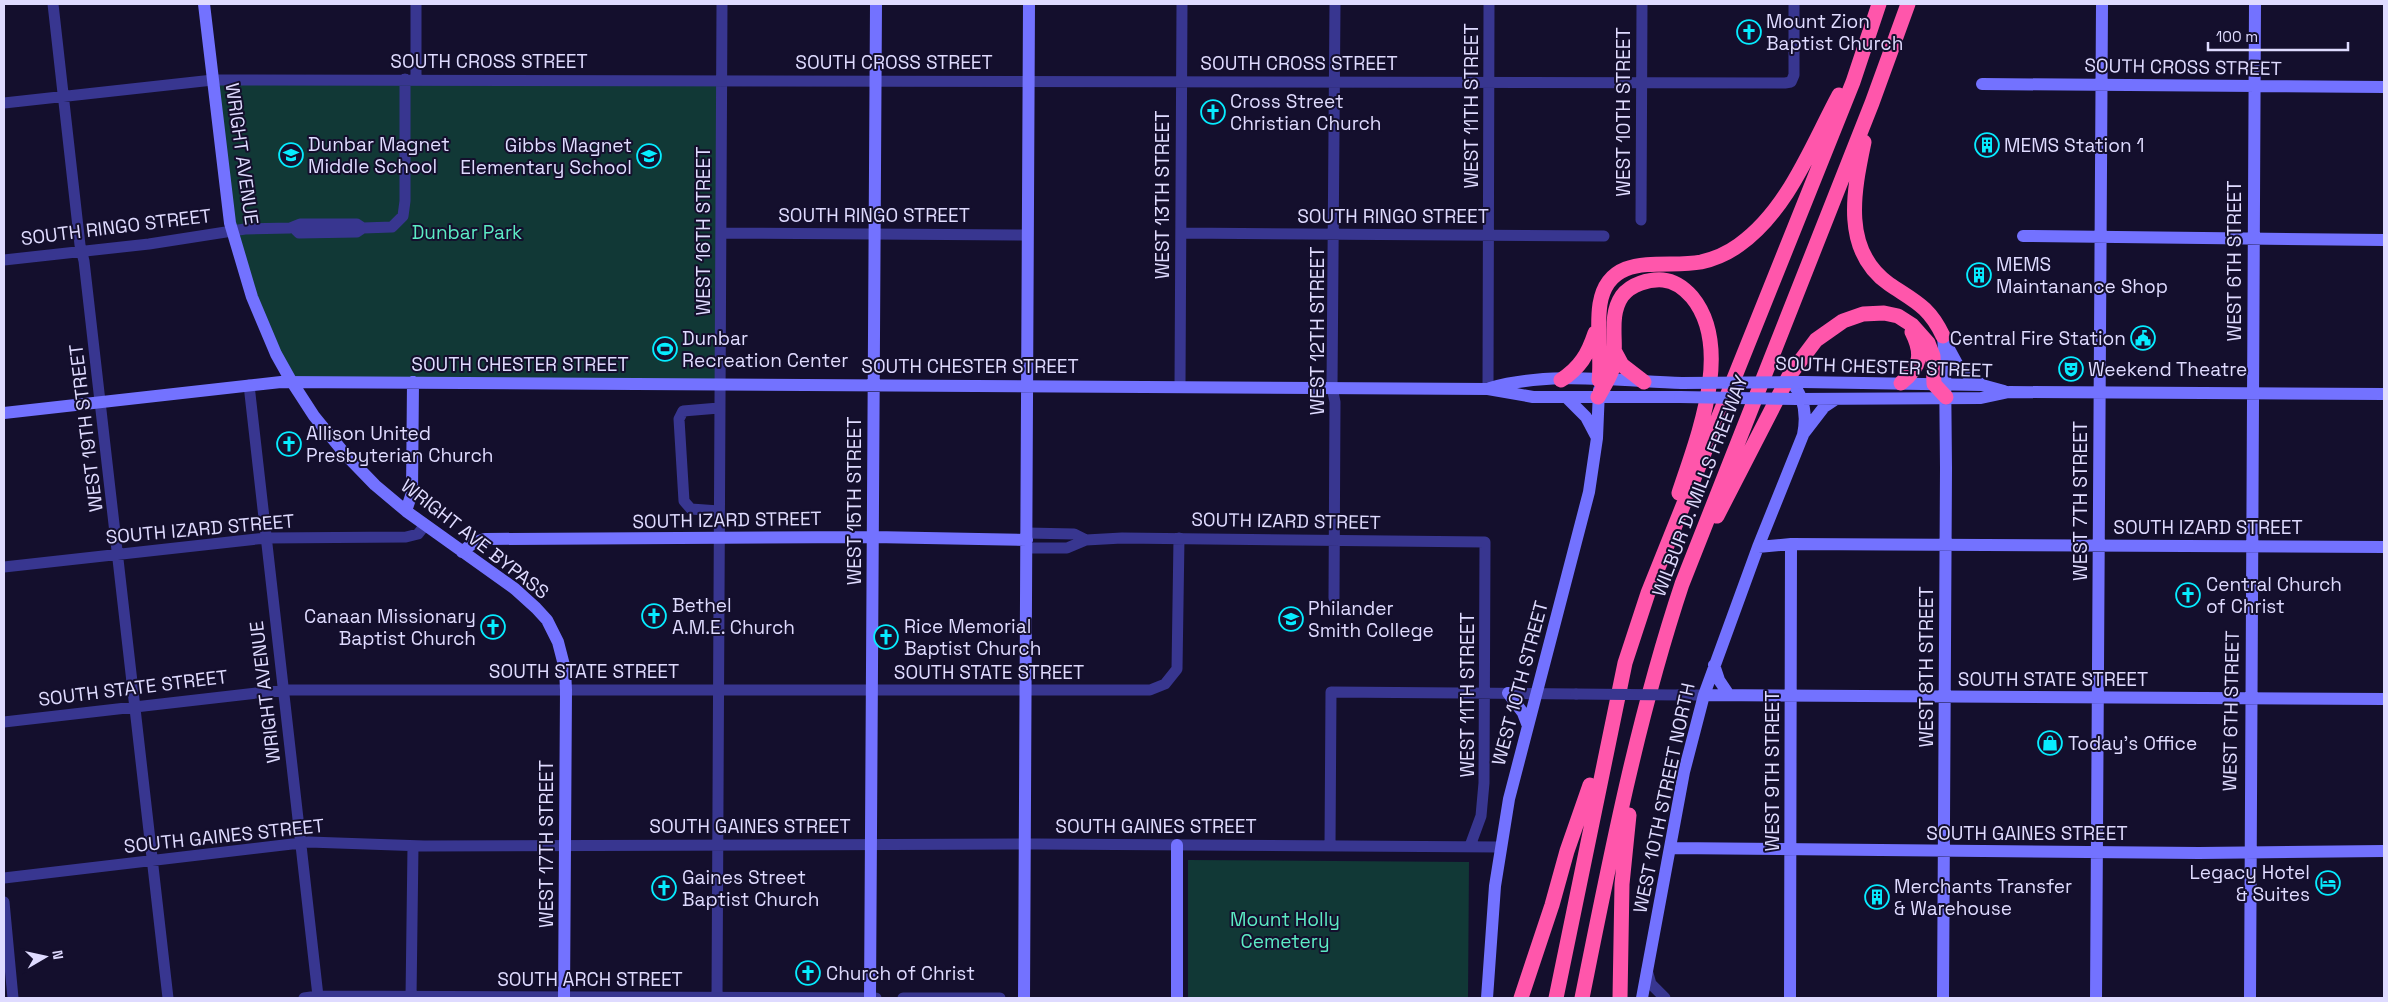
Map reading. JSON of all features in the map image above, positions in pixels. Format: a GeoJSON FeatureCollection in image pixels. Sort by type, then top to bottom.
{"type":"FeatureCollection","features":[{"type":"Feature","properties":{"kind":"highway","name":"WILBUR D. MILLS FREEWAY"},"geometry":{"type":"LineString","coordinates":[[1556,998],[1608,737],[1625,663],[1648,592],[1754,332],[1866,43],[1879,4]]}},
{"type":"Feature","properties":{"kind":"highway","name":"WILBUR D. MILLS FREEWAY"},"geometry":{"type":"LineString","coordinates":[[1583,998],[1636,740],[1647,697],[1682,584],[1908,7]]}},
{"type":"Feature","properties":{"kind":"highway"},"geometry":{"type":"LineString","coordinates":[[1561,380],[1574,372],[1587,356],[1604,294],[1611,281],[1620,273],[1642,264],[1689,263],[1709,260],[1738,246],[1762,225],[1781,202],[1805,161],[1866,43]]}},
{"type":"Feature","properties":{"kind":"highway"},"geometry":{"type":"LineString","coordinates":[[1872,103],[1855,190],[1854,219],[1857,236],[1864,255],[1876,272],[1888,283],[1926,309],[1934,318],[1943,336]]}},
{"type":"Feature","properties":{"kind":"highway"},"geometry":{"type":"LineString","coordinates":[[1603,380],[1612,370],[1615,352],[1614,324],[1618,304],[1626,291],[1637,284],[1658,280],[1674,283],[1689,294],[1700,308],[1708,331],[1711,363],[1706,399],[1696,440],[1648,592]]}},
{"type":"Feature","properties":{"kind":"highway"},"geometry":{"type":"LineString","coordinates":[[1682,584],[1789,376],[1809,347],[1833,326],[1853,316],[1872,312],[1884,313],[1905,320],[1928,343],[1942,389]]}},
{"type":"Feature","properties":{"kind":"highway"},"geometry":{"type":"LineString","coordinates":[[1598,397],[1603,380],[1599,317]]}},
{"type":"Feature","properties":{"kind":"highway"},"geometry":{"type":"LineString","coordinates":[[1901,383],[1914,370],[1919,361],[1920,348],[1905,320]]}},
{"type":"Feature","properties":{"kind":"highway"},"geometry":{"type":"LineString","coordinates":[[1615,352],[1622,365],[1644,382]]}},
{"type":"Feature","properties":{"kind":"highway"},"geometry":{"type":"LineString","coordinates":[[1520,998],[1552,905],[1567,851],[1608,737]]}},
{"type":"Feature","properties":{"kind":"highway"},"geometry":{"type":"LineString","coordinates":[[1620,998],[1622,884],[1636,740]]}},
{"type":"Feature","properties":{"kind":"street","name":"WEST 19TH STREET"},"geometry":{"type":"LineString","coordinates":[[53,4],[82,252],[102,402],[168,998]]}},
{"type":"Feature","properties":{"kind":"street","name":"WRIGHT AVENUE"},"geometry":{"type":"LineString","coordinates":[[204,4],[233,230],[256,306]]}},
{"type":"Feature","properties":{"kind":"street","name":"SOUTH RINGO STREET"},"geometry":{"type":"LineString","coordinates":[[4,260],[82,252],[204,236],[233,230],[294,228],[300,224],[357,224],[362,228],[392,226],[403,216],[405,201],[410,79],[416,4]]}},
{"type":"Feature","properties":{"kind":"street","name":"WEST 16TH STREET"},"geometry":{"type":"LineString","coordinates":[[717,997],[722,4]]}},
{"type":"Feature","properties":{"kind":"street","name":"WEST 15TH STREET"},"geometry":{"type":"LineString","coordinates":[[870,998],[874,80],[876,4]]}},
{"type":"Feature","properties":{"kind":"street"},"geometry":{"type":"LineString","coordinates":[[1024,998],[1029,4]]}},
{"type":"Feature","properties":{"kind":"street","name":"WEST 13TH STREET"},"geometry":{"type":"LineString","coordinates":[[1180,386],[1182,4]]}},
{"type":"Feature","properties":{"kind":"street","name":"WEST 12TH STREET"},"geometry":{"type":"LineString","coordinates":[[1334,598],[1335,402],[1332,388],[1335,4]]}},
{"type":"Feature","properties":{"kind":"street","name":"WEST 11TH STREET"},"geometry":{"type":"LineString","coordinates":[[1488,389],[1489,4]]}},
{"type":"Feature","properties":{"kind":"street","name":"WEST 10TH STREET"},"geometry":{"type":"LineString","coordinates":[[1641,220],[1642,4]]}},
{"type":"Feature","properties":{"kind":"street","name":"SOUTH CROSS STREET"},"geometry":{"type":"LineString","coordinates":[[4,103],[213,80],[721,79],[1182,82],[1488,81],[1641,84],[1785,83],[1791,82],[1794,75],[1794,4]]}},
{"type":"Feature","properties":{"kind":"street","name":"WEST 7TH STREET"},"geometry":{"type":"LineString","coordinates":[[2096,998],[2102,4]]}},
{"type":"Feature","properties":{"kind":"street","name":"WEST 6TH STREET"},"geometry":{"type":"LineString","coordinates":[[2250,998],[2249,853],[2255,4]]}},
{"type":"Feature","properties":{"kind":"street","name":"SOUTH CROSS STREET"},"geometry":{"type":"LineString","coordinates":[[1982,84],[2384,87]]}},
{"type":"Feature","properties":{"kind":"street","name":"SOUTH RINGO STREET"},"geometry":{"type":"LineString","coordinates":[[721,233],[1027,235]]}},
{"type":"Feature","properties":{"kind":"street","name":"SOUTH RINGO STREET"},"geometry":{"type":"LineString","coordinates":[[1181,233],[1604,236]]}},
{"type":"Feature","properties":{"kind":"street"},"geometry":{"type":"LineString","coordinates":[[2023,236],[2384,240]]}},
{"type":"Feature","properties":{"kind":"street","name":"WRIGHT AVE BYPASS"},"geometry":{"type":"LineString","coordinates":[[256,306],[268,336],[292,382],[314,416],[345,454],[406,511],[526,598],[547,620],[561,651],[566,690]]}},
{"type":"Feature","properties":{"kind":"street"},"geometry":{"type":"LineString","coordinates":[[1943,336],[1960,369],[1982,385]]}},
{"type":"Feature","properties":{"kind":"street","name":"WEST 8TH STREET"},"geometry":{"type":"LineString","coordinates":[[1943,336],[1942,389],[1946,544],[1943,998]]}},
{"type":"Feature","properties":{"kind":"street","name":"SOUTH CHESTER STREET"},"geometry":{"type":"LineString","coordinates":[[1488,389],[1508,383],[1603,380],[1798,391],[1837,399],[1982,385],[2009,392]]}},
{"type":"Feature","properties":{"kind":"street","name":"SOUTH CHESTER STREET"},"geometry":{"type":"LineString","coordinates":[[4,413],[249,385],[292,382],[1488,389],[1532,397],[1680,397],[1901,383],[1942,389],[1981,398],[2009,392],[2384,394]]}},
{"type":"Feature","properties":{"kind":"street"},"geometry":{"type":"LineString","coordinates":[[406,511],[412,493],[413,382]]}},
{"type":"Feature","properties":{"kind":"street","name":"WRIGHT AVENUE"},"geometry":{"type":"LineString","coordinates":[[249,385],[318,996]]}},
{"type":"Feature","properties":{"kind":"street"},"geometry":{"type":"LineString","coordinates":[[1798,391],[1805,418],[1803,435]]}},
{"type":"Feature","properties":{"kind":"street"},"geometry":{"type":"LineString","coordinates":[[1566,396],[1586,416],[1597,438]]}},
{"type":"Feature","properties":{"kind":"street","name":"WEST 10TH STREET"},"geometry":{"type":"LineString","coordinates":[[1487,998],[1500,846],[1528,726],[1589,492],[1597,438],[1598,397]]}},
{"type":"Feature","properties":{"kind":"street"},"geometry":{"type":"LineString","coordinates":[[1791,544],[1777,537],[1766,524],[1803,435],[1824,407],[1837,399]]}},
{"type":"Feature","properties":{"kind":"street"},"geometry":{"type":"LineString","coordinates":[[719,408],[683,411],[680,419],[684,501],[691,509],[719,511]]}},
{"type":"Feature","properties":{"kind":"street","name":"WEST 10TH STREET NORTH"},"geometry":{"type":"LineString","coordinates":[[1642,998],[1684,772],[1704,695],[1766,524]]}},
{"type":"Feature","properties":{"kind":"street","name":"SOUTH IZARD STREET"},"geometry":{"type":"LineString","coordinates":[[4,567],[119,554],[147,553],[266,538],[406,537],[418,534],[425,525]]}},
{"type":"Feature","properties":{"kind":"street","name":"SOUTH IZARD STREET"},"geometry":{"type":"LineString","coordinates":[[462,552],[473,543],[485,539],[873,537],[1027,540],[1067,548],[1086,540],[1179,538],[1485,542]]}},
{"type":"Feature","properties":{"kind":"street","name":"SOUTH STATE STREET"},"geometry":{"type":"LineString","coordinates":[[4,722],[283,690],[1142,691],[1158,688],[1165,684],[1174,674],[1178,662],[1179,538]]}},
{"type":"Feature","properties":{"kind":"street","name":"WEST 11TH STREET"},"geometry":{"type":"LineString","coordinates":[[1470,846],[1481,816],[1483,800],[1485,542]]}},
{"type":"Feature","properties":{"kind":"street","name":"SOUTH IZARD STREET"},"geometry":{"type":"LineString","coordinates":[[1758,547],[1791,544],[1946,544],[2384,547]]}},
{"type":"Feature","properties":{"kind":"street","name":"WEST 9TH STREET"},"geometry":{"type":"LineString","coordinates":[[1790,998],[1791,544]]}},
{"type":"Feature","properties":{"kind":"street"},"geometry":{"type":"LineString","coordinates":[[1714,665],[1719,680],[1730,696]]}},
{"type":"Feature","properties":{"kind":"street","name":"WEST 17TH STREET"},"geometry":{"type":"LineString","coordinates":[[564,998],[566,690]]}},
{"type":"Feature","properties":{"kind":"street","name":"SOUTH STATE STREET"},"geometry":{"type":"LineString","coordinates":[[1330,846],[1331,692],[2384,699]]}},
{"type":"Feature","properties":{"kind":"street"},"geometry":{"type":"LineString","coordinates":[[1508,694],[1522,713],[1528,726]]}},
{"type":"Feature","properties":{"kind":"street","name":"SOUTH GAINES STREET"},"geometry":{"type":"LineString","coordinates":[[4,878],[302,844],[413,846],[1024,844],[1500,846]]}},
{"type":"Feature","properties":{"kind":"street"},"geometry":{"type":"LineString","coordinates":[[1176,998],[1177,845]]}},
{"type":"Feature","properties":{"kind":"street"},"geometry":{"type":"LineString","coordinates":[[411,998],[413,846]]}},
{"type":"Feature","properties":{"kind":"street","name":"SOUTH GAINES STREET"},"geometry":{"type":"LineString","coordinates":[[1670,848],[2249,853],[2384,851]]}},
{"type":"Feature","properties":{"kind":"street"},"geometry":{"type":"LineString","coordinates":[[4,902],[13,998]]}},
{"type":"Feature","properties":{"kind":"street"},"geometry":{"type":"LineString","coordinates":[[1647,968],[1651,984],[1665,998]]}},
{"type":"Feature","properties":{"kind":"street","name":"SOUTH ARCH STREET"},"geometry":{"type":"LineString","coordinates":[[304,998],[318,996],[411,998],[876,998]]}},
{"type":"Feature","properties":{"kind":"street"},"geometry":{"type":"LineString","coordinates":[[903,998],[1000,998]]}},
{"type":"Feature","properties":{"kind":"green space","name":"Dunbar Park"},"geometry":{"type":"Polygon","coordinates":[[[721,79],[720,384],[292,382],[256,306],[233,230],[213,80],[721,79]]]}},
{"type":"Feature","properties":{"kind":"green space","name":"Mount Holly Cemetery"},"geometry":{"type":"Polygon","coordinates":[[[1188,860],[1469,862],[1468,998],[1188,998],[1188,860]]]}},
{"type":"Feature","properties":{"kind":"place","name":"Mount Zion Baptist Church"},"geometry":{"type":"Point","coordinates":[1749,32]}},
{"type":"Feature","properties":{"kind":"place","name":"Cross Street Christian Church"},"geometry":{"type":"Point","coordinates":[1213,112]}},
{"type":"Feature","properties":{"kind":"place","name":"MEMS Station 1"},"geometry":{"type":"Point","coordinates":[1987,145]}},
{"type":"Feature","properties":{"kind":"place","name":"Dunbar Magnet Middle School"},"geometry":{"type":"Point","coordinates":[291,155]}},
{"type":"Feature","properties":{"kind":"place","name":"Gibbs Magnet Elementary School"},"geometry":{"type":"Point","coordinates":[649,156]}},
{"type":"Feature","properties":{"kind":"place","name":"MEMS Maintanance Shop"},"geometry":{"type":"Point","coordinates":[1979,275]}},
{"type":"Feature","properties":{"kind":"place","name":"Central Fire Station"},"geometry":{"type":"Point","coordinates":[2143,338]}},
{"type":"Feature","properties":{"kind":"place","name":"Dunbar Recreation Center"},"geometry":{"type":"Point","coordinates":[665,349]}},
{"type":"Feature","properties":{"kind":"place","name":"Weekend Theatre"},"geometry":{"type":"Point","coordinates":[2071,369]}},
{"type":"Feature","properties":{"kind":"place","name":"Allison United Presbyterian Church"},"geometry":{"type":"Point","coordinates":[289,444]}},
{"type":"Feature","properties":{"kind":"place","name":"Central Church of Christ"},"geometry":{"type":"Point","coordinates":[2188,595]}},
{"type":"Feature","properties":{"kind":"place","name":"Bethel A.M.E. Church"},"geometry":{"type":"Point","coordinates":[654,616]}},
{"type":"Feature","properties":{"kind":"place","name":"Philander Smith College"},"geometry":{"type":"Point","coordinates":[1291,619]}},
{"type":"Feature","properties":{"kind":"place","name":"Canaan Missionary Baptist Church"},"geometry":{"type":"Point","coordinates":[493,627]}},
{"type":"Feature","properties":{"kind":"place","name":"Rice Memorial Baptist Church"},"geometry":{"type":"Point","coordinates":[886,637]}},
{"type":"Feature","properties":{"kind":"place","name":"Today's Office"},"geometry":{"type":"Point","coordinates":[2050,743]}},
{"type":"Feature","properties":{"kind":"place","name":"Legacy Hotel & Suites"},"geometry":{"type":"Point","coordinates":[2328,883]}},
{"type":"Feature","properties":{"kind":"place","name":"Gaines Street Baptist Church"},"geometry":{"type":"Point","coordinates":[664,888]}},
{"type":"Feature","properties":{"kind":"place","name":"Merchants Transfer & Warehouse"},"geometry":{"type":"Point","coordinates":[1877,897]}},
{"type":"Feature","properties":{"kind":"place","name":"Church of Christ"},"geometry":{"type":"Point","coordinates":[808,973]}}]}
